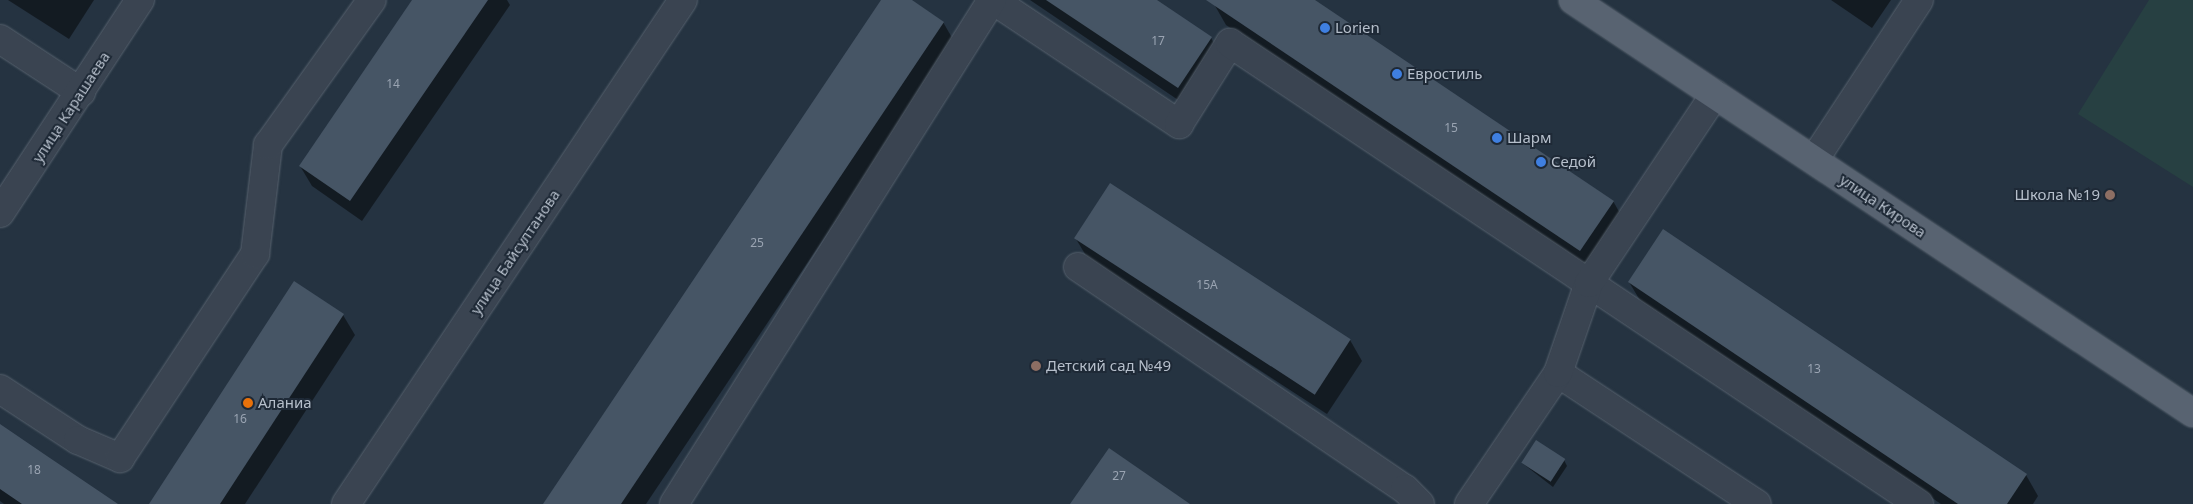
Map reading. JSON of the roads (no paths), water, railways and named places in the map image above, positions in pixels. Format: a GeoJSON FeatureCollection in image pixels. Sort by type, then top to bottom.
{"type":"FeatureCollection","features":[{"type":"Feature","properties":{"kind":"main road","name":"улица Кирова"},"geometry":{"type":"LineString","coordinates":[[1573,0],[2193,413]]}},
{"type":"Feature","properties":{"kind":"street","name":"улица Карашаева"},"geometry":{"type":"LineString","coordinates":[[0,213],[140,0]]}},
{"type":"Feature","properties":{"kind":"street"},"geometry":{"type":"LineString","coordinates":[[0,389],[78,440],[120,458],[255,254],[268,145],[372,0]]}},
{"type":"Feature","properties":{"kind":"street","name":"улица Байсултанова"},"geometry":{"type":"LineString","coordinates":[[346,504],[683,0]]}},
{"type":"Feature","properties":{"kind":"street"},"geometry":{"type":"LineString","coordinates":[[674,504],[993,0],[1179,124],[1230,43],[1919,504]]}},
{"type":"Feature","properties":{"kind":"street"},"geometry":{"type":"LineString","coordinates":[[1814,160],[1919,0]]}},
{"type":"Feature","properties":{"kind":"street"},"geometry":{"type":"LineString","coordinates":[[0,39],[81,92]]}},
{"type":"Feature","properties":{"kind":"street"},"geometry":{"type":"LineString","coordinates":[[1469,504],[1558,373],[1589,283],[1715,94]]}},
{"type":"Feature","properties":{"kind":"street"},"geometry":{"type":"LineString","coordinates":[[1078,267],[1405,488],[1420,504]]}},
{"type":"Feature","properties":{"kind":"street"},"geometry":{"type":"LineString","coordinates":[[1558,373],[1757,504]]}},
{"type":"Feature","properties":{"kind":"place","name":"Lorien"},"geometry":{"type":"Point","coordinates":[1325,28]}},
{"type":"Feature","properties":{"kind":"place","name":"Евростиль"},"geometry":{"type":"Point","coordinates":[1397,74]}},
{"type":"Feature","properties":{"kind":"place","name":"Шарм"},"geometry":{"type":"Point","coordinates":[1497,138]}},
{"type":"Feature","properties":{"kind":"place","name":"Седой"},"geometry":{"type":"Point","coordinates":[1541,162]}},
{"type":"Feature","properties":{"kind":"place","name":"Школа №19"},"geometry":{"type":"Point","coordinates":[2110,195]}},
{"type":"Feature","properties":{"kind":"place","name":"Детский сад №49"},"geometry":{"type":"Point","coordinates":[1036,366]}},
{"type":"Feature","properties":{"kind":"place","name":"Аланиа"},"geometry":{"type":"Point","coordinates":[248,403]}}]}
